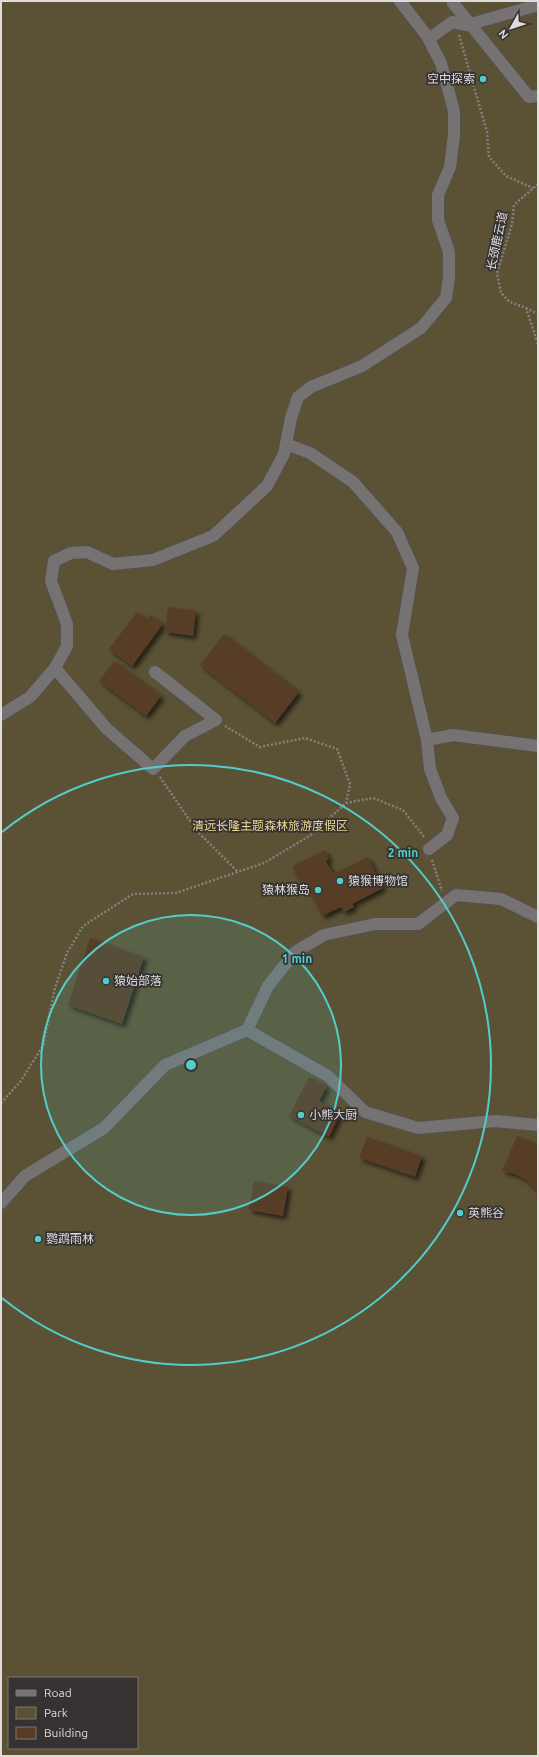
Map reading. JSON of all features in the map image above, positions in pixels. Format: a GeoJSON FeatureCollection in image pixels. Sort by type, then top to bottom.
{"type":"FeatureCollection","features":[{"type":"Feature","properties":{"kind":"street"},"geometry":{"type":"LineString","coordinates":[[1,715],[30,697],[55,668],[67,646],[67,624],[51,581],[54,561],[71,552],[87,552],[113,564],[153,560],[213,536],[267,486],[284,454],[291,418],[298,397],[311,387],[362,366],[421,328],[446,298],[449,277],[449,252],[438,220],[438,195],[450,167],[454,135],[454,111],[441,63],[429,39],[400,1]]}},
{"type":"Feature","properties":{"kind":"street"},"geometry":{"type":"LineString","coordinates":[[454,1],[453,3],[529,97],[538,96]]}},
{"type":"Feature","properties":{"kind":"street"},"geometry":{"type":"LineString","coordinates":[[429,39],[452,22],[467,25],[538,5]]}},
{"type":"Feature","properties":{"kind":"street"},"geometry":{"type":"LineString","coordinates":[[286,444],[310,453],[353,482],[397,532],[413,568],[402,635],[427,740],[430,770],[441,798],[453,818],[447,835],[429,849]]}},
{"type":"Feature","properties":{"kind":"street"},"geometry":{"type":"LineString","coordinates":[[55,668],[106,728],[154,769],[185,736],[216,720],[155,672]]}},
{"type":"Feature","properties":{"kind":"street"},"geometry":{"type":"LineString","coordinates":[[427,740],[453,735],[538,746]]}},
{"type":"Feature","properties":{"kind":"street"},"geometry":{"type":"LineString","coordinates":[[1,1203],[25,1176],[104,1128],[165,1065],[247,1030],[268,986],[296,952],[324,935],[375,924],[418,924],[456,895],[501,899],[538,917]]}},
{"type":"Feature","properties":{"kind":"street"},"geometry":{"type":"LineString","coordinates":[[247,1030],[328,1076],[365,1112],[418,1128],[495,1120],[538,1125]]}},
{"type":"Feature","properties":{"kind":"path"},"geometry":{"type":"LineString","coordinates":[[455,22],[487,132],[489,157],[506,176],[533,188]]}},
{"type":"Feature","properties":{"kind":"path","name":"长颈鹿云道"},"geometry":{"type":"LineString","coordinates":[[538,184],[514,205],[512,224],[497,273],[501,293],[510,302],[538,314]]}},
{"type":"Feature","properties":{"kind":"path"},"geometry":{"type":"LineString","coordinates":[[526,308],[538,344]]}},
{"type":"Feature","properties":{"kind":"path"},"geometry":{"type":"LineString","coordinates":[[216,720],[260,747],[305,738],[337,749],[350,784],[346,803]]}},
{"type":"Feature","properties":{"kind":"path"},"geometry":{"type":"LineString","coordinates":[[154,769],[197,831],[238,872]]}},
{"type":"Feature","properties":{"kind":"path"},"geometry":{"type":"LineString","coordinates":[[1,1103],[20,1082],[43,1046],[55,988],[67,953],[83,926],[133,894],[176,893],[264,863],[311,835],[346,803],[373,798],[403,810],[426,841],[446,902]]}},
{"type":"Feature","properties":{"kind":"green space","name":"清远长隆主题森林旅游度假区"},"geometry":{"type":"Polygon","coordinates":[[[1,1],[538,1],[538,1756],[1,1756],[1,1]]]}},
{"type":"Feature","properties":{"kind":"building"},"geometry":{"type":"Polygon","coordinates":[[[168,607],[196,611],[193,636],[165,632],[168,607]]]}},
{"type":"Feature","properties":{"kind":"building"},"geometry":{"type":"Polygon","coordinates":[[[137,612],[147,620],[150,615],[163,624],[132,666],[109,649],[137,612]]]}},
{"type":"Feature","properties":{"kind":"building"},"geometry":{"type":"Polygon","coordinates":[[[224,634],[299,692],[275,723],[200,665],[224,634]]]}},
{"type":"Feature","properties":{"kind":"building"},"geometry":{"type":"Polygon","coordinates":[[[114,661],[161,696],[146,716],[99,681],[114,661]]]}},
{"type":"Feature","properties":{"kind":"building","name":"猿猴博物馆"},"geometry":{"type":"Polygon","coordinates":[[[325,850],[329,859],[326,861],[333,874],[368,857],[383,888],[352,904],[354,907],[344,912],[341,907],[322,916],[308,888],[304,890],[292,866],[325,850]]]}},
{"type":"Feature","properties":{"kind":"building","name":"猿始部落"},"geometry":{"type":"Polygon","coordinates":[[[90,938],[144,957],[122,1024],[68,1005],[90,938]]]}},
{"type":"Feature","properties":{"kind":"building"},"geometry":{"type":"Polygon","coordinates":[[[309,1077],[327,1086],[319,1101],[341,1112],[329,1137],[289,1116],[309,1077]]]}},
{"type":"Feature","properties":{"kind":"building"},"geometry":{"type":"Polygon","coordinates":[[[517,1136],[538,1144],[538,1192],[525,1179],[515,1174],[502,1171],[517,1136]]]}},
{"type":"Feature","properties":{"kind":"building"},"geometry":{"type":"Polygon","coordinates":[[[367,1137],[422,1156],[415,1177],[359,1158],[367,1137]]]}},
{"type":"Feature","properties":{"kind":"building"},"geometry":{"type":"Polygon","coordinates":[[[254,1181],[288,1187],[283,1216],[249,1210],[254,1181]]]}},
{"type":"Feature","properties":{"kind":"place","name":"空中探索"},"geometry":{"type":"Point","coordinates":[483,79]}},
{"type":"Feature","properties":{"kind":"place","name":"猿猴博物馆"},"geometry":{"type":"Point","coordinates":[340,881]}},
{"type":"Feature","properties":{"kind":"place","name":"猿林猴岛"},"geometry":{"type":"Point","coordinates":[318,890]}},
{"type":"Feature","properties":{"kind":"place","name":"猿始部落"},"geometry":{"type":"Point","coordinates":[106,981]}},
{"type":"Feature","properties":{"kind":"place","name":"小熊大厨"},"geometry":{"type":"Point","coordinates":[301,1115]}},
{"type":"Feature","properties":{"kind":"place","name":"英熊谷"},"geometry":{"type":"Point","coordinates":[460,1213]}},
{"type":"Feature","properties":{"kind":"place","name":"鹦鹉雨林"},"geometry":{"type":"Point","coordinates":[38,1239]}}]}
